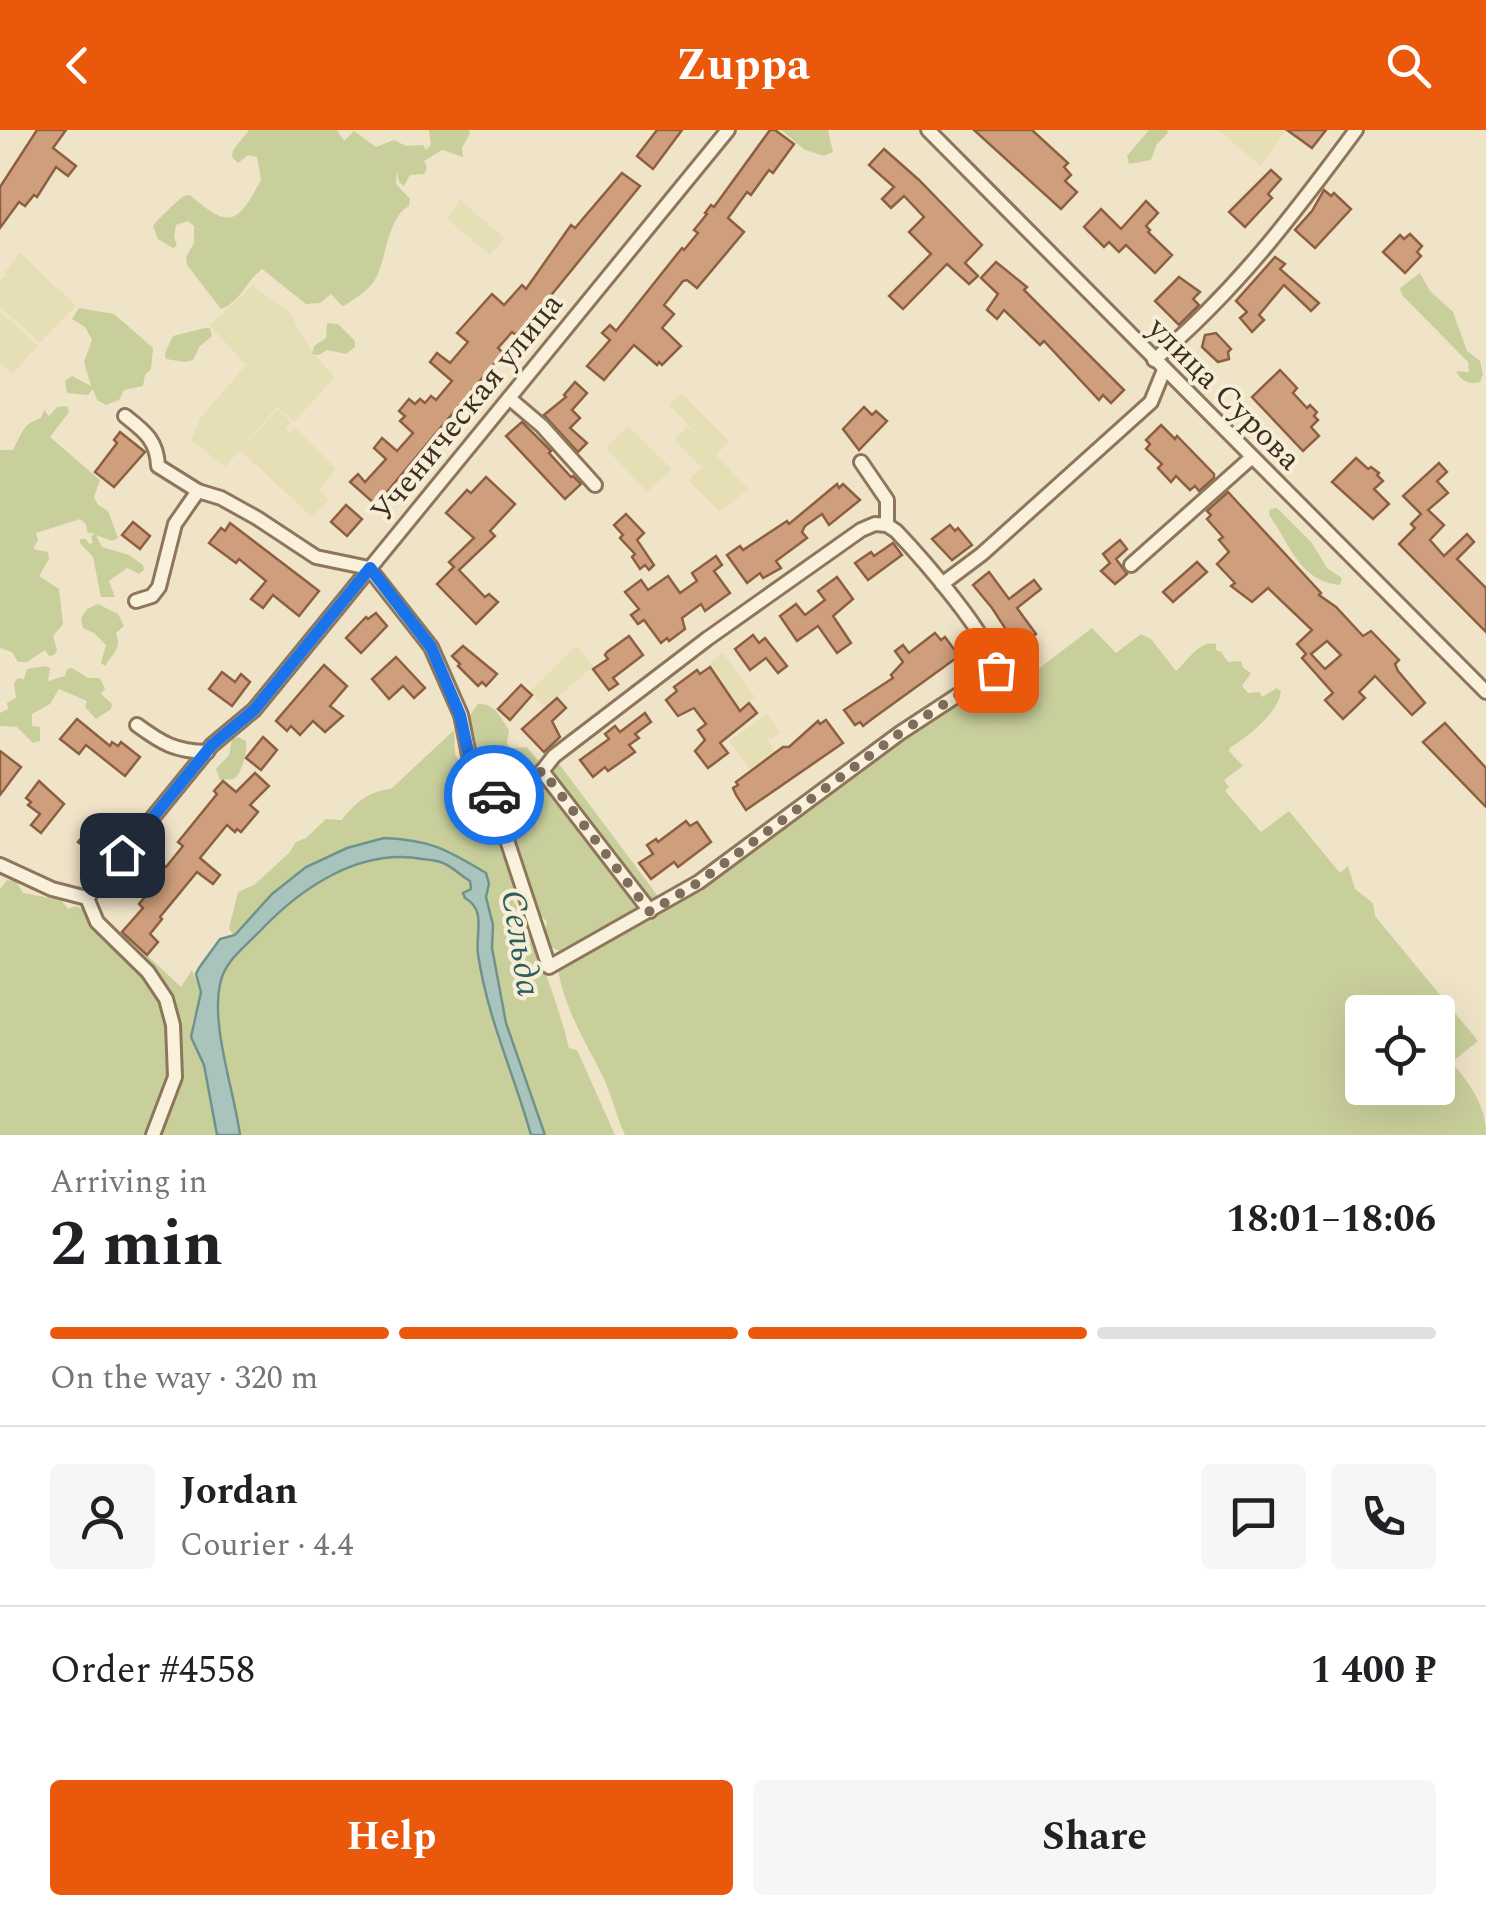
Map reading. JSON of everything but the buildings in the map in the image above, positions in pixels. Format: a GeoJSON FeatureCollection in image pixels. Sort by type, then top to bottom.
{"type":"FeatureCollection","features":[{"type":"Feature","properties":{"kind":"street","name":"Ученическая улица"},"geometry":{"type":"LineString","coordinates":[[87,898],[207,752],[254,710],[728,130]]}},
{"type":"Feature","properties":{"kind":"street","name":"улица Сурова"},"geometry":{"type":"LineString","coordinates":[[928,130],[1486,692]]}},
{"type":"Feature","properties":{"kind":"street"},"geometry":{"type":"LineString","coordinates":[[942,584],[996,542],[1151,402],[1159,365],[1250,268],[1356,130]]}},
{"type":"Feature","properties":{"kind":"street"},"geometry":{"type":"LineString","coordinates":[[508,398],[542,426],[596,485]]}},
{"type":"Feature","properties":{"kind":"street"},"geometry":{"type":"LineString","coordinates":[[125,416],[150,436],[157,449],[158,466],[198,491],[221,498],[316,557],[370,568],[431,647],[460,715],[471,765],[481,783],[500,797],[504,831],[549,967],[699,882],[933,710],[986,679],[996,670],[995,662],[942,584],[896,530],[874,524],[707,638],[554,756],[526,785],[500,797]]}},
{"type":"Feature","properties":{"kind":"street"},"geometry":{"type":"LineString","coordinates":[[1131,566],[1251,458]]}},
{"type":"Feature","properties":{"kind":"street"},"geometry":{"type":"LineString","coordinates":[[861,462],[887,500],[887,525]]}},
{"type":"Feature","properties":{"kind":"street"},"geometry":{"type":"LineString","coordinates":[[136,601],[152,596],[160,587],[175,524],[198,491]]}},
{"type":"Feature","properties":{"kind":"street"},"geometry":{"type":"LineString","coordinates":[[137,725],[181,751],[207,752]]}},
{"type":"Feature","properties":{"kind":"street"},"geometry":{"type":"LineString","coordinates":[[542,770],[650,912]]}},
{"type":"Feature","properties":{"kind":"street"},"geometry":{"type":"LineString","coordinates":[[0,866],[52,889],[87,898],[97,922],[148,972],[166,999],[175,1077],[154,1135]]}},
{"type":"Feature","properties":{"kind":"shaded area"},"geometry":{"type":"Polygon","coordinates":[[[1218,130],[1286,130],[1261,166],[1218,130]]]}},
{"type":"Feature","properties":{"kind":"shaded area"},"geometry":{"type":"Polygon","coordinates":[[[460,200],[504,238],[490,255],[447,219],[460,200]]]}},
{"type":"Feature","properties":{"kind":"shaded area"},"geometry":{"type":"Polygon","coordinates":[[[20,253],[76,306],[40,343],[0,306],[0,281],[5,276],[25,293],[4,273],[20,253]]]}},
{"type":"Feature","properties":{"kind":"shaded area"},"geometry":{"type":"Polygon","coordinates":[[[253,286],[289,312],[311,351],[335,377],[294,422],[277,407],[225,467],[191,440],[201,417],[246,365],[209,325],[253,286]]]}},
{"type":"Feature","properties":{"kind":"shaded area"},"geometry":{"type":"Polygon","coordinates":[[[0,312],[38,346],[13,373],[0,363],[0,312]]]}},
{"type":"Feature","properties":{"kind":"shaded area"},"geometry":{"type":"Polygon","coordinates":[[[682,394],[729,441],[716,455],[748,489],[720,512],[688,481],[702,467],[674,440],[687,426],[705,443],[669,405],[682,394]]]}},
{"type":"Feature","properties":{"kind":"shaded area"},"geometry":{"type":"Polygon","coordinates":[[[278,409],[291,422],[285,429],[290,432],[295,427],[336,469],[319,489],[329,499],[312,517],[240,450],[278,409]]]}},
{"type":"Feature","properties":{"kind":"shaded area"},"geometry":{"type":"Polygon","coordinates":[[[628,427],[672,469],[647,492],[606,448],[628,427]]]}},
{"type":"Feature","properties":{"kind":"shaded area"},"geometry":{"type":"Polygon","coordinates":[[[577,646],[593,666],[546,707],[529,692],[577,646]]]}},
{"type":"Feature","properties":{"kind":"shaded area"},"geometry":{"type":"Polygon","coordinates":[[[723,653],[755,697],[740,707],[709,664],[723,653]]]}},
{"type":"Feature","properties":{"kind":"shaded area"},"geometry":{"type":"Polygon","coordinates":[[[767,714],[781,733],[768,741],[775,751],[750,769],[729,741],[767,714]]]}},
{"type":"Feature","properties":{"kind":"green space"},"geometry":{"type":"Polygon","coordinates":[[[249,130],[337,130],[344,141],[354,131],[376,147],[394,140],[406,146],[423,145],[426,150],[431,145],[429,130],[470,133],[462,148],[463,157],[442,150],[424,161],[424,174],[410,175],[404,186],[397,170],[396,184],[410,199],[409,206],[392,227],[375,280],[347,304],[342,306],[331,294],[320,303],[306,304],[262,269],[234,301],[221,309],[187,265],[186,257],[194,243],[194,226],[188,221],[176,225],[177,246],[173,248],[158,239],[153,226],[184,196],[190,195],[223,217],[231,217],[245,206],[261,180],[257,157],[248,155],[238,163],[232,157],[249,130]]]}},
{"type":"Feature","properties":{"kind":"green space"},"geometry":{"type":"Polygon","coordinates":[[[781,130],[828,130],[833,152],[824,156],[805,150],[781,130]]]}},
{"type":"Feature","properties":{"kind":"green space"},"geometry":{"type":"Polygon","coordinates":[[[1149,130],[1168,133],[1157,144],[1151,160],[1129,164],[1127,156],[1149,130]]]}},
{"type":"Feature","properties":{"kind":"green space"},"geometry":{"type":"Polygon","coordinates":[[[1420,273],[1430,291],[1453,312],[1467,351],[1480,361],[1480,382],[1460,377],[1456,371],[1469,372],[1468,362],[1402,295],[1400,288],[1420,273]]]}},
{"type":"Feature","properties":{"kind":"green space"},"geometry":{"type":"Polygon","coordinates":[[[79,308],[114,314],[153,348],[151,369],[143,386],[124,390],[119,400],[106,405],[97,400],[93,389],[88,395],[67,393],[65,381],[72,376],[91,386],[84,362],[92,340],[85,327],[72,319],[79,308]]]}},
{"type":"Feature","properties":{"kind":"green space"},"geometry":{"type":"Polygon","coordinates":[[[327,323],[338,324],[355,341],[355,347],[346,354],[327,350],[312,354],[314,346],[326,338],[327,323]]]}},
{"type":"Feature","properties":{"kind":"green space"},"geometry":{"type":"Polygon","coordinates":[[[210,328],[212,336],[200,346],[193,360],[166,359],[173,336],[210,328]]]}},
{"type":"Feature","properties":{"kind":"green space"},"geometry":{"type":"Polygon","coordinates":[[[67,406],[69,412],[50,437],[100,480],[94,497],[108,511],[118,538],[112,541],[96,535],[102,547],[129,555],[144,570],[139,574],[127,568],[109,581],[115,597],[101,597],[93,557],[80,543],[80,539],[86,539],[93,543],[91,536],[95,534],[87,532],[86,524],[80,519],[36,533],[38,540],[33,549],[48,552],[49,559],[39,576],[59,589],[63,624],[53,636],[57,650],[54,655],[49,656],[45,650],[27,662],[18,662],[12,652],[0,648],[0,450],[13,450],[23,430],[41,418],[44,410],[49,416],[57,407],[67,406]]]}},
{"type":"Feature","properties":{"kind":"green space"},"geometry":{"type":"Polygon","coordinates":[[[1277,508],[1312,543],[1327,568],[1342,578],[1340,585],[1314,577],[1305,569],[1269,515],[1270,509],[1277,508]]]}},
{"type":"Feature","properties":{"kind":"green space"},"geometry":{"type":"Polygon","coordinates":[[[98,604],[118,614],[124,626],[116,633],[117,647],[105,666],[101,663],[106,645],[83,628],[81,618],[87,609],[98,604]]]}},
{"type":"Feature","properties":{"kind":"green space"},"geometry":{"type":"Polygon","coordinates":[[[1092,628],[1116,653],[1141,634],[1151,639],[1176,671],[1199,648],[1216,644],[1216,650],[1228,662],[1241,661],[1251,673],[1242,686],[1248,693],[1260,692],[1262,697],[1277,688],[1281,692],[1269,715],[1230,748],[1243,766],[1224,780],[1229,787],[1225,791],[1261,832],[1289,811],[1340,873],[1348,866],[1355,889],[1373,903],[1375,916],[1440,995],[1345,995],[1345,1105],[1455,1105],[1455,1066],[1480,1104],[1486,1135],[625,1135],[606,1084],[565,998],[558,969],[1017,663],[1029,676],[1092,628]]]}},
{"type":"Feature","properties":{"kind":"green space"},"geometry":{"type":"Polygon","coordinates":[[[50,668],[48,681],[65,676],[67,669],[72,668],[88,678],[100,678],[105,689],[101,694],[112,704],[96,719],[85,707],[87,701],[59,689],[50,704],[32,714],[32,726],[40,727],[40,741],[33,743],[17,727],[0,726],[0,713],[16,698],[14,683],[18,678],[24,679],[27,669],[50,668]]]}},
{"type":"Feature","properties":{"kind":"green space"},"geometry":{"type":"Polygon","coordinates":[[[478,704],[493,708],[500,716],[509,730],[510,748],[527,747],[541,764],[538,774],[502,790],[489,780],[471,758],[465,722],[478,704]]]}},
{"type":"Feature","properties":{"kind":"green space"},"geometry":{"type":"Polygon","coordinates":[[[454,730],[455,754],[467,779],[476,783],[486,801],[483,819],[491,820],[499,828],[517,894],[513,900],[531,932],[529,936],[552,990],[569,1048],[577,1050],[615,1135],[545,1135],[543,1129],[533,1135],[0,1135],[0,889],[7,880],[16,881],[23,893],[61,900],[68,909],[83,909],[113,939],[122,932],[181,987],[192,970],[201,992],[192,1025],[221,1040],[222,980],[241,950],[229,928],[238,892],[254,885],[296,842],[326,819],[342,820],[364,798],[391,789],[454,730]],[[474,867],[472,889],[464,892],[465,899],[475,904],[480,918],[477,931],[493,925],[487,876],[474,867]]]}},
{"type":"Feature","properties":{"kind":"green space"},"geometry":{"type":"Polygon","coordinates":[[[238,737],[246,741],[242,767],[234,779],[220,780],[216,769],[229,755],[232,740],[238,737]]]}},
{"type":"Feature","properties":{"kind":"green space"},"geometry":{"type":"Polygon","coordinates":[[[560,765],[657,895],[657,899],[603,934],[590,935],[578,948],[564,947],[561,952],[549,946],[547,921],[536,913],[504,808],[560,765]]]}},
{"type":"Feature","properties":{"kind":"green space"},"geometry":{"type":"Polygon","coordinates":[[[1455,1013],[1478,1041],[1455,1060],[1455,1013]]]}},
{"type":"Feature","properties":{"kind":"water"},"geometry":{"type":"Polygon","coordinates":[[[384,838],[438,848],[486,873],[492,948],[506,1023],[545,1135],[531,1135],[494,1023],[478,954],[478,916],[463,893],[471,889],[470,881],[440,862],[399,857],[355,865],[314,886],[277,914],[226,968],[220,984],[218,1019],[240,1135],[217,1135],[204,1065],[191,1037],[201,992],[196,974],[199,968],[220,939],[235,935],[272,894],[306,867],[347,848],[384,838]]]}},
{"type":"Feature","properties":{"kind":"way so far"},"geometry":{"type":"LineString","coordinates":[[494,795],[517,791],[536,779],[542,770],[650,912],[699,882],[900,733],[996,670]]}},
{"type":"Feature","properties":{"kind":"route"},"geometry":{"type":"LineString","coordinates":[[122,855],[212,745],[254,710],[370,568],[431,647],[460,715],[471,765],[481,783],[494,795]]}},
{"type":"Feature","properties":{"kind":"water label","name":"Сельда"},"geometry":{"type":"Point","coordinates":[522,943]}}]}
